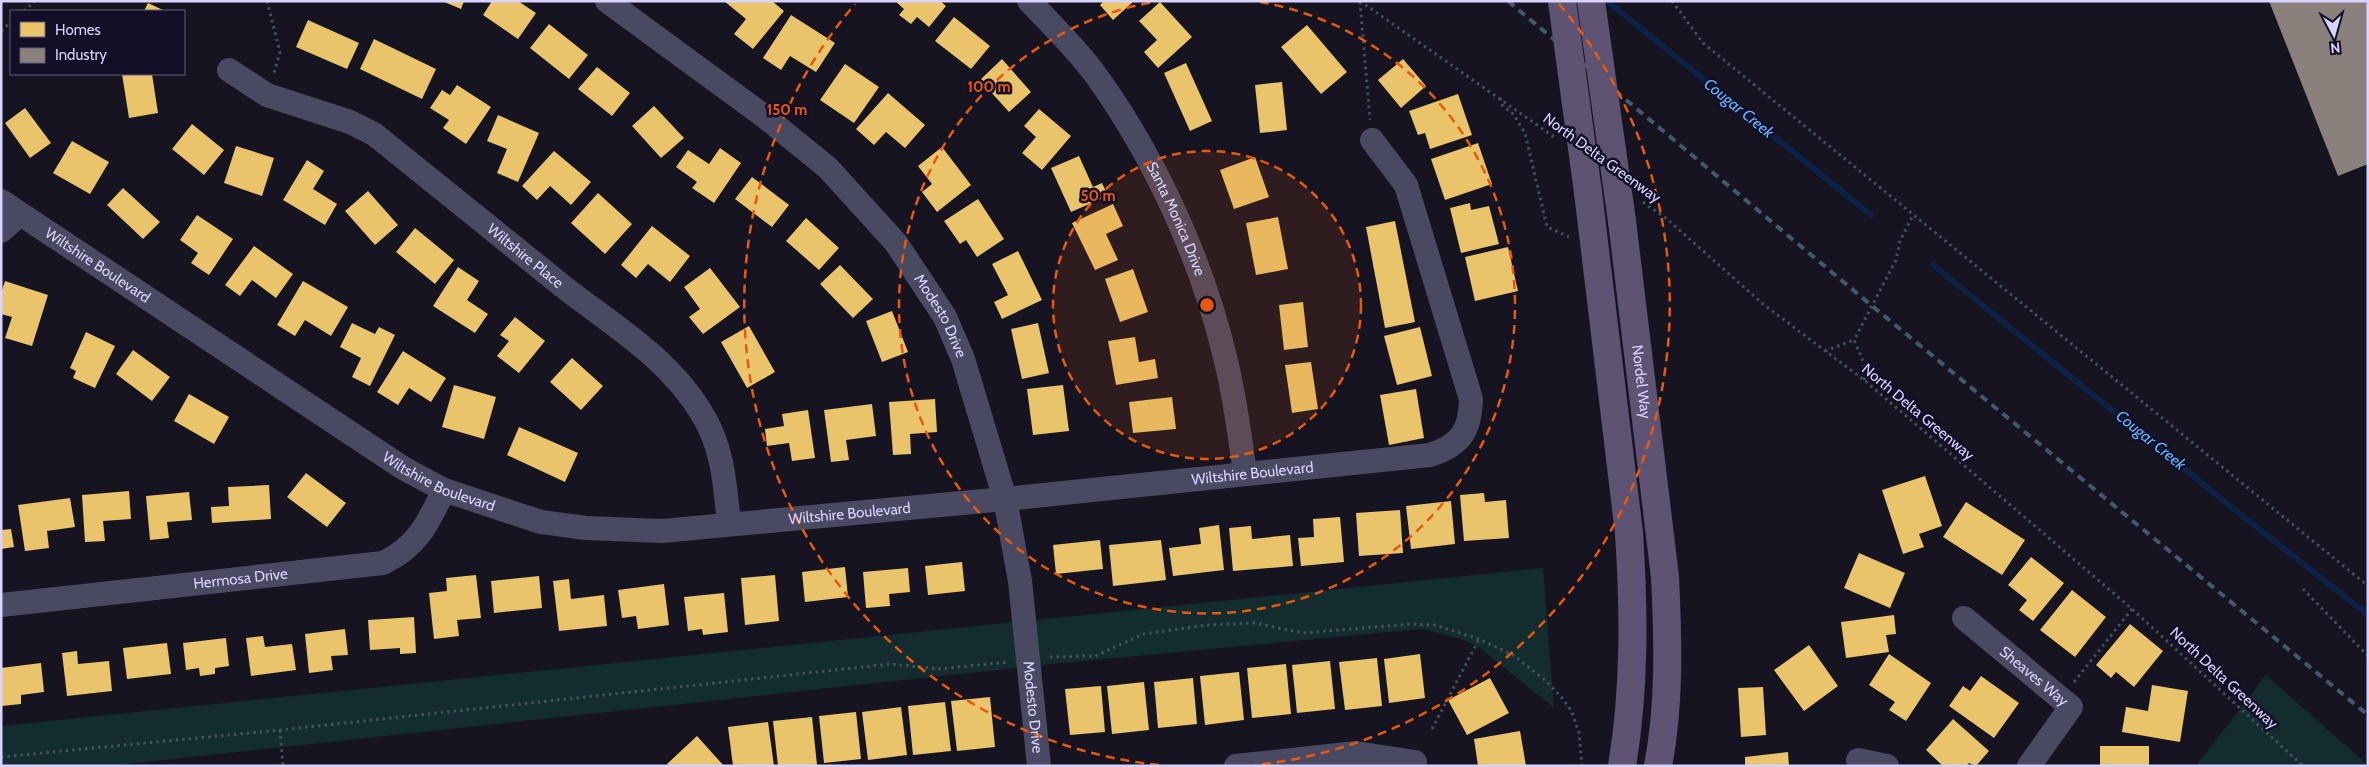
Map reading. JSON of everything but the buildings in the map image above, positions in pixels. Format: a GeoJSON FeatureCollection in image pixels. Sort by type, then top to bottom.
{"type":"FeatureCollection","features":[{"type":"Feature","properties":{"kind":"main road"},"geometry":{"type":"LineString","coordinates":[[1562,1],[1588,192],[1631,559],[1633,624],[1630,690],[1622,766]]}},
{"type":"Feature","properties":{"kind":"main road","name":"Nordel Way"},"geometry":{"type":"LineString","coordinates":[[1592,1],[1622,220],[1665,576],[1667,631],[1665,697],[1658,766]]}},
{"type":"Feature","properties":{"kind":"street","name":"Modesto Drive"},"geometry":{"type":"LineString","coordinates":[[607,1],[764,116],[828,168],[896,244],[945,317],[963,358],[1005,499],[1020,581],[1039,766]]}},
{"type":"Feature","properties":{"kind":"street","name":"Santa Monica Drive"},"geometry":{"type":"LineString","coordinates":[[1029,1],[1060,33],[1095,74],[1132,133],[1183,231],[1203,281],[1226,361],[1245,473]]}},
{"type":"Feature","properties":{"kind":"street","name":"Wiltshire Place"},"geometry":{"type":"LineString","coordinates":[[229,70],[267,95],[350,122],[374,134],[559,283],[659,359],[685,389],[702,413],[716,442],[725,474],[729,524]]}},
{"type":"Feature","properties":{"kind":"street","name":"Wiltshire Boulevard"},"geometry":{"type":"LineString","coordinates":[[10,208],[403,468],[444,490],[541,522],[586,528],[662,531],[1005,499],[1430,455],[1448,449],[1465,432],[1470,416],[1471,399],[1406,185],[1372,140]]}},
{"type":"Feature","properties":{"kind":"street"},"geometry":{"type":"LineString","coordinates":[[1,231],[10,208]]}},
{"type":"Feature","properties":{"kind":"street","name":"Hermosa Drive"},"geometry":{"type":"LineString","coordinates":[[1,605],[384,563],[399,555],[415,542],[429,520],[444,490]]}},
{"type":"Feature","properties":{"kind":"street","name":"Sheaves Way"},"geometry":{"type":"LineString","coordinates":[[1964,618],[2072,707],[2029,766]]}},
{"type":"Feature","properties":{"kind":"street"},"geometry":{"type":"LineString","coordinates":[[1236,766],[1356,753],[1415,762]]}},
{"type":"Feature","properties":{"kind":"street"},"geometry":{"type":"LineString","coordinates":[[1858,760],[1887,766]]}},
{"type":"Feature","properties":{"kind":"path"},"geometry":{"type":"LineString","coordinates":[[25,10],[35,1]]}},
{"type":"Feature","properties":{"kind":"path"},"geometry":{"type":"LineString","coordinates":[[267,1],[280,52],[267,95]]}},
{"type":"Feature","properties":{"kind":"path"},"geometry":{"type":"LineString","coordinates":[[1360,1],[1369,101]]}},
{"type":"Feature","properties":{"kind":"path","name":"North Delta Greenway"},"geometry":{"type":"LineString","coordinates":[[1360,1],[1500,97],[1564,144]]}},
{"type":"Feature","properties":{"kind":"path"},"geometry":{"type":"LineString","coordinates":[[1672,1],[1703,43],[2368,586]]}},
{"type":"Feature","properties":{"kind":"path","name":"North Delta Greenway"},"geometry":{"type":"LineString","coordinates":[[1500,97],[1502,105],[1514,115],[1525,133],[1547,227],[1570,238]]}},
{"type":"Feature","properties":{"kind":"path","name":"North Delta Greenway"},"geometry":{"type":"LineString","coordinates":[[1635,196],[1667,219],[1763,304],[1864,380],[2132,608],[2304,766]]}},
{"type":"Feature","properties":{"kind":"path"},"geometry":{"type":"LineString","coordinates":[[1825,351],[1854,340],[1896,260],[1900,241],[1912,215]]}},
{"type":"Feature","properties":{"kind":"path"},"geometry":{"type":"LineString","coordinates":[[1854,340],[1864,359],[1866,373],[1864,380]]}},
{"type":"Feature","properties":{"kind":"path"},"geometry":{"type":"LineString","coordinates":[[2304,589],[2368,656]]}},
{"type":"Feature","properties":{"kind":"path"},"geometry":{"type":"LineString","coordinates":[[2074,682],[2132,608]]}},
{"type":"Feature","properties":{"kind":"path"},"geometry":{"type":"LineString","coordinates":[[1045,658],[1066,655],[1095,656],[1144,634],[1207,625],[1254,623],[1303,633],[1411,624],[1435,624],[1479,639],[1513,655],[1546,681],[1572,712],[1579,733],[1582,766]]}},
{"type":"Feature","properties":{"kind":"path"},"geometry":{"type":"LineString","coordinates":[[1432,729],[1479,639]]}},
{"type":"Feature","properties":{"kind":"path"},"geometry":{"type":"LineString","coordinates":[[1,757],[280,730],[891,664],[939,669],[1012,661]]}},
{"type":"Feature","properties":{"kind":"path"},"geometry":{"type":"LineString","coordinates":[[280,730],[283,766]]}},
{"type":"Feature","properties":{"kind":"green space"},"geometry":{"type":"Polygon","coordinates":[[[1543,568],[1554,708],[1480,648],[1464,640],[1422,629],[1061,663],[109,766],[1,766],[1,726],[1543,568]]]}},
{"type":"Feature","properties":{"kind":"green space"},"geometry":{"type":"Polygon","coordinates":[[[2266,675],[2368,765],[2368,766],[2196,766],[2266,675]]]}},
{"type":"Feature","properties":{"kind":"waterway","name":"Cougar Creek"},"geometry":{"type":"LineString","coordinates":[[1607,1],[1871,215]]}},
{"type":"Feature","properties":{"kind":"waterway","name":"Cougar Creek"},"geometry":{"type":"LineString","coordinates":[[1933,265],[2240,514],[2368,615]]}},
{"type":"Feature","properties":{"kind":"railway"},"geometry":{"type":"LineString","coordinates":[[1508,1],[1871,305],[2368,715]]}}]}
